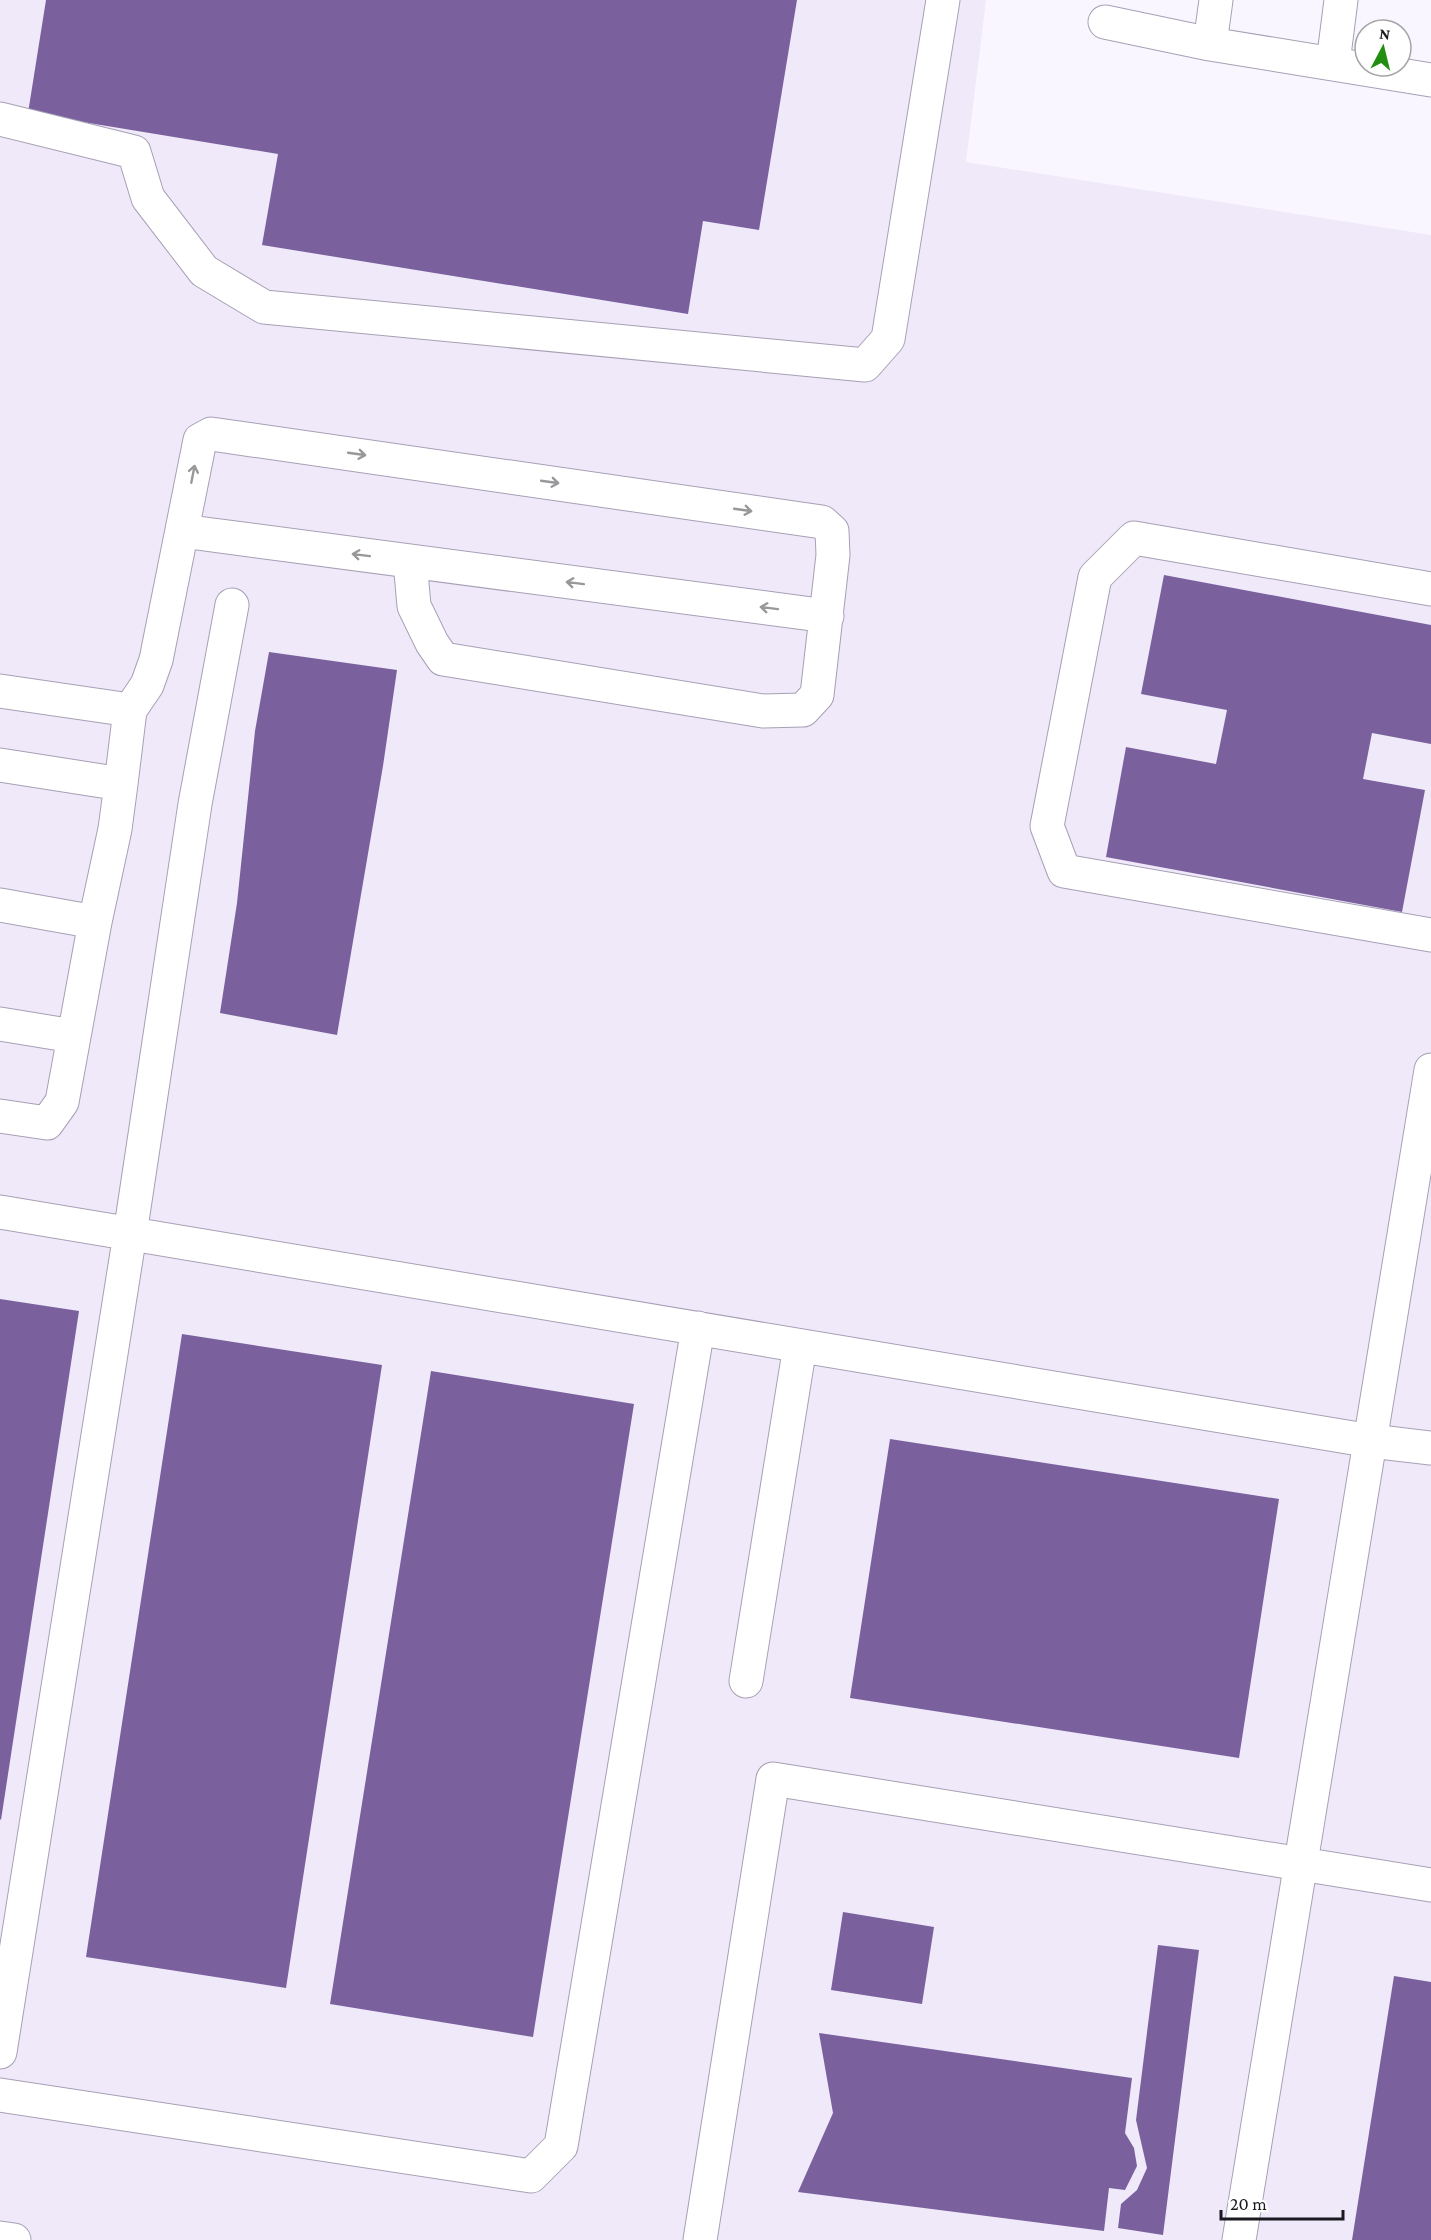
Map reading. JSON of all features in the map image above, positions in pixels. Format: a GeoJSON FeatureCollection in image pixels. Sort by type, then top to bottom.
{"type":"FeatureCollection","features":[{"type":"Feature","properties":{"kind":"lane"},"geometry":{"type":"LineString","coordinates":[[0,119],[134,152],[147,198],[204,271],[264,307],[865,365],[888,339],[943,0]]}},
{"type":"Feature","properties":{"kind":"lane"},"geometry":{"type":"LineString","coordinates":[[1210,44],[1216,0]]}},
{"type":"Feature","properties":{"kind":"lane"},"geometry":{"type":"LineString","coordinates":[[1333,63],[1341,0]]}},
{"type":"Feature","properties":{"kind":"lane"},"geometry":{"type":"LineString","coordinates":[[1105,22],[1210,44],[1431,80]]}},
{"type":"Feature","properties":{"kind":"lane"},"geometry":{"type":"LineString","coordinates":[[0,1116],[47,1123],[62,1102],[95,922],[116,829],[130,710],[147,685],[156,660],[200,440],[211,434],[822,522],[832,531],[833,555],[817,695],[803,710],[763,711],[442,659],[414,606],[411,561]]}},
{"type":"Feature","properties":{"kind":"lane"},"geometry":{"type":"LineString","coordinates":[[182,531],[826,616]]}},
{"type":"Feature","properties":{"kind":"lane"},"geometry":{"type":"LineString","coordinates":[[1431,590],[1134,538],[1095,577],[1047,826],[1064,871],[1431,935]]}},
{"type":"Feature","properties":{"kind":"lane"},"geometry":{"type":"LineString","coordinates":[[0,2052],[130,1234],[195,804],[232,605]]}},
{"type":"Feature","properties":{"kind":"lane"},"geometry":{"type":"LineString","coordinates":[[0,691],[130,710]]}},
{"type":"Feature","properties":{"kind":"lane"},"geometry":{"type":"LineString","coordinates":[[0,765],[121,784]]}},
{"type":"Feature","properties":{"kind":"lane"},"geometry":{"type":"LineString","coordinates":[[0,905],[95,922]]}},
{"type":"Feature","properties":{"kind":"lane"},"geometry":{"type":"LineString","coordinates":[[0,1024],[73,1036]]}},
{"type":"Feature","properties":{"kind":"lane"},"geometry":{"type":"LineString","coordinates":[[1239,2240],[1431,1070]]}},
{"type":"Feature","properties":{"kind":"lane"},"geometry":{"type":"LineString","coordinates":[[0,1212],[1371,1441],[1431,1448]]}},
{"type":"Feature","properties":{"kind":"lane"},"geometry":{"type":"LineString","coordinates":[[0,2095],[531,2176],[561,2146],[698,1329]]}},
{"type":"Feature","properties":{"kind":"lane"},"geometry":{"type":"LineString","coordinates":[[746,1681],[800,1346]]}},
{"type":"Feature","properties":{"kind":"lane"},"geometry":{"type":"LineString","coordinates":[[708,2239],[773,1779],[1431,1885]]}},
{"type":"Feature","properties":{"kind":"lane"},"geometry":{"type":"LineString","coordinates":[[0,2238],[14,2240]]}},
{"type":"Feature","properties":{"kind":"shaded area"},"geometry":{"type":"Polygon","coordinates":[[[0,0],[986,0],[966,162],[1431,235],[1431,2240],[0,2240],[0,0]]]}},
{"type":"Feature","properties":{"kind":"building"},"geometry":{"type":"Polygon","coordinates":[[[46,0],[797,0],[759,230],[703,221],[688,314],[262,245],[278,154],[28,113],[46,0]]]}},
{"type":"Feature","properties":{"kind":"building"},"geometry":{"type":"Polygon","coordinates":[[[1164,575],[1431,625],[1431,744],[1372,733],[1363,779],[1425,790],[1402,912],[1106,857],[1126,747],[1216,764],[1227,710],[1141,694],[1164,575]]]}},
{"type":"Feature","properties":{"kind":"building"},"geometry":{"type":"Polygon","coordinates":[[[269,652],[397,670],[337,1035],[220,1013],[237,903],[255,731],[269,652]]]}},
{"type":"Feature","properties":{"kind":"building"},"geometry":{"type":"Polygon","coordinates":[[[0,1299],[79,1311],[1,1820],[0,1819],[0,1299]]]}},
{"type":"Feature","properties":{"kind":"building"},"geometry":{"type":"Polygon","coordinates":[[[182,1334],[382,1365],[286,1988],[86,1957],[182,1334]]]}},
{"type":"Feature","properties":{"kind":"building"},"geometry":{"type":"Polygon","coordinates":[[[431,1371],[634,1404],[533,2037],[330,2004],[431,1371]]]}},
{"type":"Feature","properties":{"kind":"building"},"geometry":{"type":"Polygon","coordinates":[[[890,1439],[1279,1499],[1239,1758],[850,1698],[890,1439]]]}},
{"type":"Feature","properties":{"kind":"building"},"geometry":{"type":"Polygon","coordinates":[[[843,1912],[934,1927],[922,2004],[831,1990],[843,1912]]]}},
{"type":"Feature","properties":{"kind":"building"},"geometry":{"type":"Polygon","coordinates":[[[1158,1945],[1199,1950],[1163,2235],[1118,2228],[1121,2204],[1137,2190],[1147,2168],[1136,2120],[1158,1945]]]}},
{"type":"Feature","properties":{"kind":"building"},"geometry":{"type":"Polygon","coordinates":[[[1394,1976],[1431,1982],[1431,2240],[1352,2240],[1394,1976]]]}},
{"type":"Feature","properties":{"kind":"building"},"geometry":{"type":"Polygon","coordinates":[[[819,2033],[1132,2078],[1125,2133],[1134,2148],[1137,2166],[1125,2190],[1109,2188],[1104,2231],[798,2192],[833,2113],[819,2033]]]}}]}
